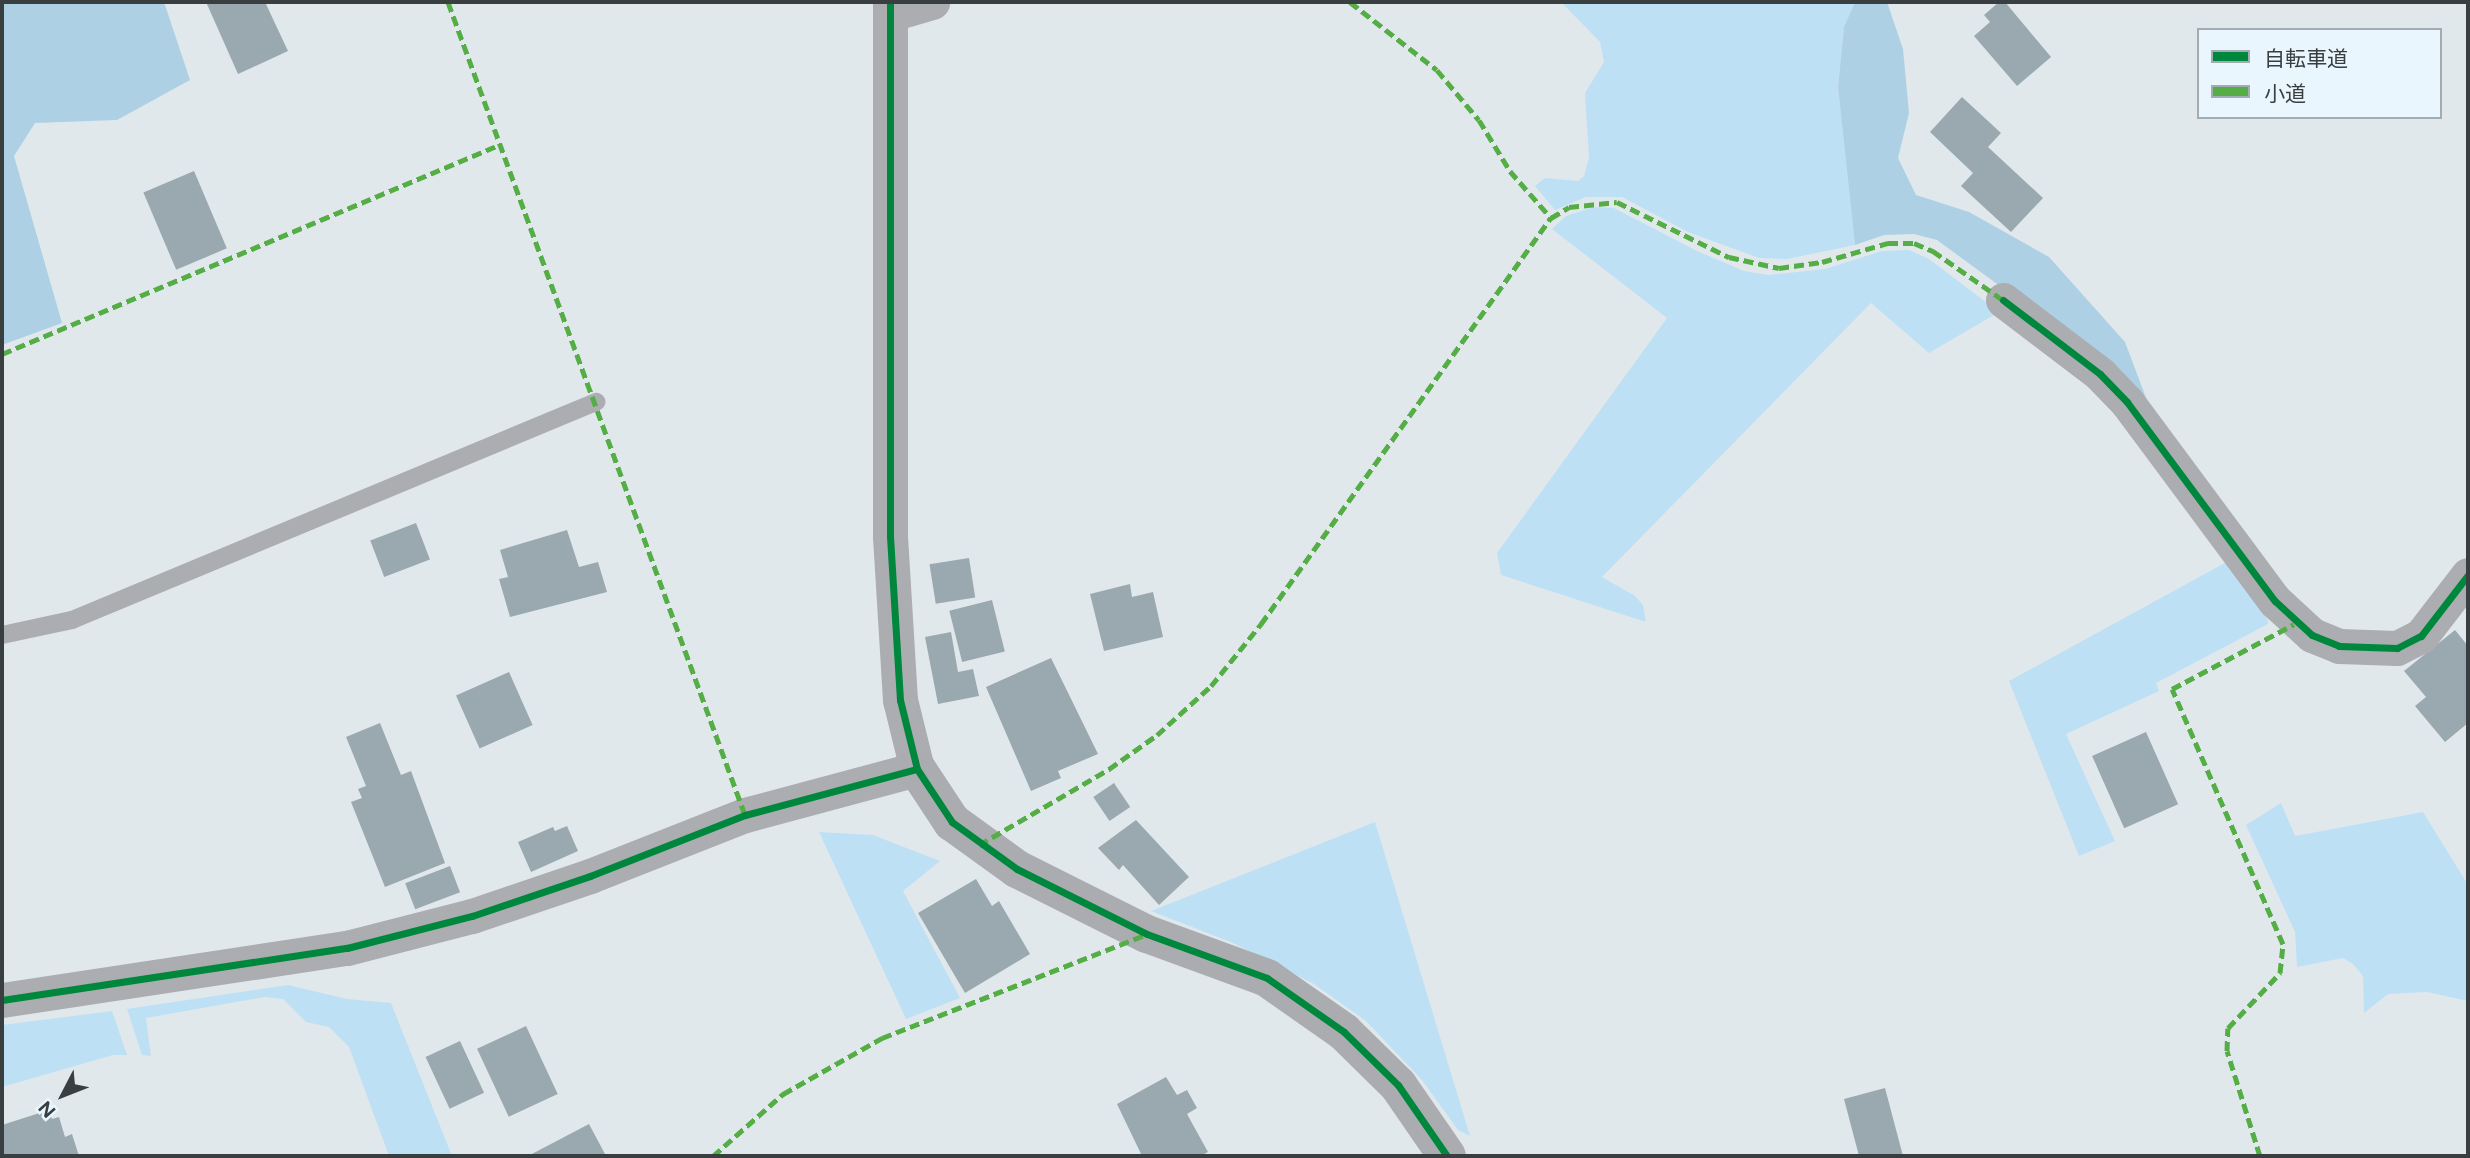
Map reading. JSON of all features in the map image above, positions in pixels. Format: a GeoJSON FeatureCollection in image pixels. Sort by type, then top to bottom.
{"type":"FeatureCollection","features":[{"type":"Feature","properties":{"kind":"street"},"geometry":{"type":"LineString","coordinates":[[932,2],[890,8],[890,536],[900,700],[917,769],[952,822],[1017,869],[1147,934],[1267,978],[1344,1032],[1398,1085],[1447,1156]]}},
{"type":"Feature","properties":{"kind":"street"},"geometry":{"type":"LineString","coordinates":[[2003,300],[2099,374],[2127,402],[2275,601],[2312,635],[2339,646],[2397,648],[2421,635],[2468,575]]}},
{"type":"Feature","properties":{"kind":"street"},"geometry":{"type":"LineString","coordinates":[[2,1000],[347,948],[472,916],[590,876],[744,815],[917,769]]}},
{"type":"Feature","properties":{"kind":"lane"},"geometry":{"type":"LineString","coordinates":[[2,635],[72,621],[596,402]]}},
{"type":"Feature","properties":{"kind":"shaded area"},"geometry":{"type":"Polygon","coordinates":[[[2,2],[164,2],[190,80],[117,120],[35,123],[14,156],[62,323],[2,345],[2,2]]]}},
{"type":"Feature","properties":{"kind":"shaded area"},"geometry":{"type":"Polygon","coordinates":[[[1561,2],[1855,2],[1844,27],[1838,87],[1855,245],[1787,259],[1759,258],[1688,232],[1622,197],[1586,197],[1555,210],[1535,186],[1545,178],[1578,181],[1584,176],[1589,158],[1585,93],[1604,62],[1600,42],[1561,2]]]}},
{"type":"Feature","properties":{"kind":"shaded area"},"geometry":{"type":"Polygon","coordinates":[[[1855,2],[1887,2],[1903,49],[1909,113],[1898,158],[1916,195],[1969,212],[2049,257],[2125,342],[2154,419],[2098,358],[1937,240],[1914,234],[1884,235],[1855,245],[1838,87],[1844,27],[1855,2]]]}},
{"type":"Feature","properties":{"kind":"shaded area"},"geometry":{"type":"Polygon","coordinates":[[[1594,207],[1614,208],[1697,251],[1744,271],[1769,275],[1825,269],[1882,251],[1909,250],[1929,259],[1999,312],[1929,353],[1871,303],[1602,577],[1635,596],[1643,605],[1646,622],[1501,575],[1497,553],[1667,318],[1552,229],[1566,216],[1594,207]]]}},
{"type":"Feature","properties":{"kind":"shaded area"},"geometry":{"type":"Polygon","coordinates":[[[2232,559],[2266,607],[2268,624],[2156,683],[2159,691],[2066,734],[2115,841],[2079,856],[2009,681],[2232,559]]]}},
{"type":"Feature","properties":{"kind":"shaded area"},"geometry":{"type":"Polygon","coordinates":[[[2281,803],[2295,836],[2423,812],[2468,885],[2468,1001],[2427,992],[2388,994],[2364,1013],[2363,976],[2353,964],[2343,958],[2297,967],[2295,932],[2246,825],[2281,803]]]}},
{"type":"Feature","properties":{"kind":"shaded area"},"geometry":{"type":"Polygon","coordinates":[[[1375,822],[1470,1136],[1458,1130],[1422,1080],[1366,1021],[1314,984],[1233,943],[1151,911],[1375,822]]]}},
{"type":"Feature","properties":{"kind":"shaded area"},"geometry":{"type":"Polygon","coordinates":[[[819,832],[873,835],[940,861],[903,891],[960,998],[906,1019],[819,832]]]}},
{"type":"Feature","properties":{"kind":"shaded area"},"geometry":{"type":"Polygon","coordinates":[[[288,985],[347,999],[391,1003],[452,1156],[389,1156],[349,1047],[329,1027],[306,1022],[283,999],[265,997],[146,1018],[151,1056],[142,1055],[127,1009],[288,985]]]}},
{"type":"Feature","properties":{"kind":"shaded area"},"geometry":{"type":"Polygon","coordinates":[[[112,1011],[127,1055],[113,1055],[2,1087],[2,1025],[112,1011]]]}},
{"type":"Feature","properties":{"kind":"building"},"geometry":{"type":"Polygon","coordinates":[[[206,2],[265,2],[288,51],[238,74],[206,2]]]}},
{"type":"Feature","properties":{"kind":"building"},"geometry":{"type":"Polygon","coordinates":[[[1999,2],[2005,2],[2051,57],[2017,86],[1974,36],[1990,22],[1984,15],[1999,2]]]}},
{"type":"Feature","properties":{"kind":"building"},"geometry":{"type":"Polygon","coordinates":[[[1962,97],[2001,133],[1988,147],[2043,198],[2011,232],[1961,186],[1973,173],[1930,132],[1962,97]]]}},
{"type":"Feature","properties":{"kind":"building"},"geometry":{"type":"Polygon","coordinates":[[[194,171],[227,248],[176,270],[143,192],[194,171]]]}},
{"type":"Feature","properties":{"kind":"building"},"geometry":{"type":"Polygon","coordinates":[[[416,523],[430,559],[384,577],[370,541],[416,523]]]}},
{"type":"Feature","properties":{"kind":"building"},"geometry":{"type":"Polygon","coordinates":[[[567,530],[579,567],[598,562],[607,592],[510,617],[499,579],[508,577],[500,550],[567,530]]]}},
{"type":"Feature","properties":{"kind":"building"},"geometry":{"type":"Polygon","coordinates":[[[969,558],[975,598],[936,604],[929,564],[969,558]]]}},
{"type":"Feature","properties":{"kind":"building"},"geometry":{"type":"Polygon","coordinates":[[[1130,584],[1132,597],[1153,592],[1163,637],[1104,651],[1090,594],[1130,584]]]}},
{"type":"Feature","properties":{"kind":"building"},"geometry":{"type":"Polygon","coordinates":[[[992,600],[1005,651],[962,662],[949,611],[992,600]]]}},
{"type":"Feature","properties":{"kind":"building"},"geometry":{"type":"Polygon","coordinates":[[[2455,630],[2468,646],[2468,723],[2445,742],[2415,706],[2426,697],[2404,671],[2455,630]]]}},
{"type":"Feature","properties":{"kind":"building"},"geometry":{"type":"Polygon","coordinates":[[[951,632],[958,672],[973,669],[979,696],[938,704],[925,637],[951,632]]]}},
{"type":"Feature","properties":{"kind":"building"},"geometry":{"type":"Polygon","coordinates":[[[1051,658],[1098,754],[1058,771],[1061,778],[1031,791],[986,687],[1051,658]]]}},
{"type":"Feature","properties":{"kind":"building"},"geometry":{"type":"Polygon","coordinates":[[[509,672],[533,725],[480,749],[456,696],[509,672]]]}},
{"type":"Feature","properties":{"kind":"building"},"geometry":{"type":"Polygon","coordinates":[[[380,723],[401,775],[411,771],[445,863],[385,887],[351,802],[362,798],[358,789],[366,786],[346,737],[380,723]]]}},
{"type":"Feature","properties":{"kind":"building"},"geometry":{"type":"Polygon","coordinates":[[[2146,732],[2178,804],[2124,828],[2092,756],[2146,732]]]}},
{"type":"Feature","properties":{"kind":"building"},"geometry":{"type":"Polygon","coordinates":[[[1114,783],[1130,807],[1109,821],[1093,797],[1114,783]]]}},
{"type":"Feature","properties":{"kind":"building"},"geometry":{"type":"Polygon","coordinates":[[[1136,820],[1189,877],[1159,905],[1123,865],[1119,870],[1098,848],[1136,820]]]}},
{"type":"Feature","properties":{"kind":"building"},"geometry":{"type":"Polygon","coordinates":[[[567,826],[578,851],[531,872],[518,842],[553,827],[555,831],[567,826]]]}},
{"type":"Feature","properties":{"kind":"building"},"geometry":{"type":"Polygon","coordinates":[[[450,866],[460,892],[415,909],[405,883],[450,866]]]}},
{"type":"Feature","properties":{"kind":"building"},"geometry":{"type":"Polygon","coordinates":[[[976,879],[992,906],[999,901],[1030,954],[965,993],[918,913],[976,879]]]}},
{"type":"Feature","properties":{"kind":"building"},"geometry":{"type":"Polygon","coordinates":[[[526,1026],[558,1094],[509,1117],[477,1049],[526,1026]]]}},
{"type":"Feature","properties":{"kind":"building"},"geometry":{"type":"Polygon","coordinates":[[[460,1041],[484,1093],[450,1109],[426,1057],[460,1041]]]}},
{"type":"Feature","properties":{"kind":"building"},"geometry":{"type":"Polygon","coordinates":[[[1166,1077],[1177,1095],[1187,1090],[1197,1108],[1187,1114],[1208,1152],[1200,1156],[1142,1156],[1117,1104],[1166,1077]]]}},
{"type":"Feature","properties":{"kind":"building"},"geometry":{"type":"Polygon","coordinates":[[[1885,1088],[1903,1156],[1859,1156],[1844,1099],[1885,1088]]]}},
{"type":"Feature","properties":{"kind":"building"},"geometry":{"type":"Polygon","coordinates":[[[49,1110],[52,1119],[59,1117],[65,1137],[72,1134],[79,1156],[2,1156],[2,1125],[49,1110]]]}},
{"type":"Feature","properties":{"kind":"building"},"geometry":{"type":"Polygon","coordinates":[[[589,1124],[606,1156],[528,1156],[589,1124]]]}},
{"type":"Feature","properties":{"kind":"marked path"},"geometry":{"type":"LineString","coordinates":[[448,2],[745,815]]}},
{"type":"Feature","properties":{"kind":"marked path"},"geometry":{"type":"LineString","coordinates":[[1350,2],[1437,70],[1479,120],[1510,171],[1551,218]]}},
{"type":"Feature","properties":{"kind":"marked path"},"geometry":{"type":"LineString","coordinates":[[2,354],[499,145]]}},
{"type":"Feature","properties":{"kind":"marked path"},"geometry":{"type":"LineString","coordinates":[[979,845],[1109,769],[1157,735],[1211,686],[1261,624],[1551,218],[1569,207],[1617,202],[1729,257],[1779,268],[1822,262],[1888,243],[1914,243],[1933,251],[2003,300]]}},
{"type":"Feature","properties":{"kind":"marked path"},"geometry":{"type":"LineString","coordinates":[[2260,1156],[2227,1051],[2228,1028],[2280,973],[2283,944],[2172,689],[2294,624]]}},
{"type":"Feature","properties":{"kind":"marked path"},"geometry":{"type":"LineString","coordinates":[[713,1156],[783,1094],[882,1038],[1147,934]]}},
{"type":"Feature","properties":{"kind":"cycle path"},"geometry":{"type":"LineString","coordinates":[[2,1000],[347,948],[472,916],[590,876],[745,815],[917,769],[900,700],[890,536],[890,2]]}},
{"type":"Feature","properties":{"kind":"cycle path"},"geometry":{"type":"LineString","coordinates":[[2003,300],[2100,374],[2127,402],[2275,601],[2312,635],[2339,646],[2397,648],[2421,636],[2468,575]]}},
{"type":"Feature","properties":{"kind":"cycle path"},"geometry":{"type":"LineString","coordinates":[[917,769],[952,822],[1017,869],[1147,934],[1267,978],[1344,1032],[1398,1085],[1447,1156]]}}]}
